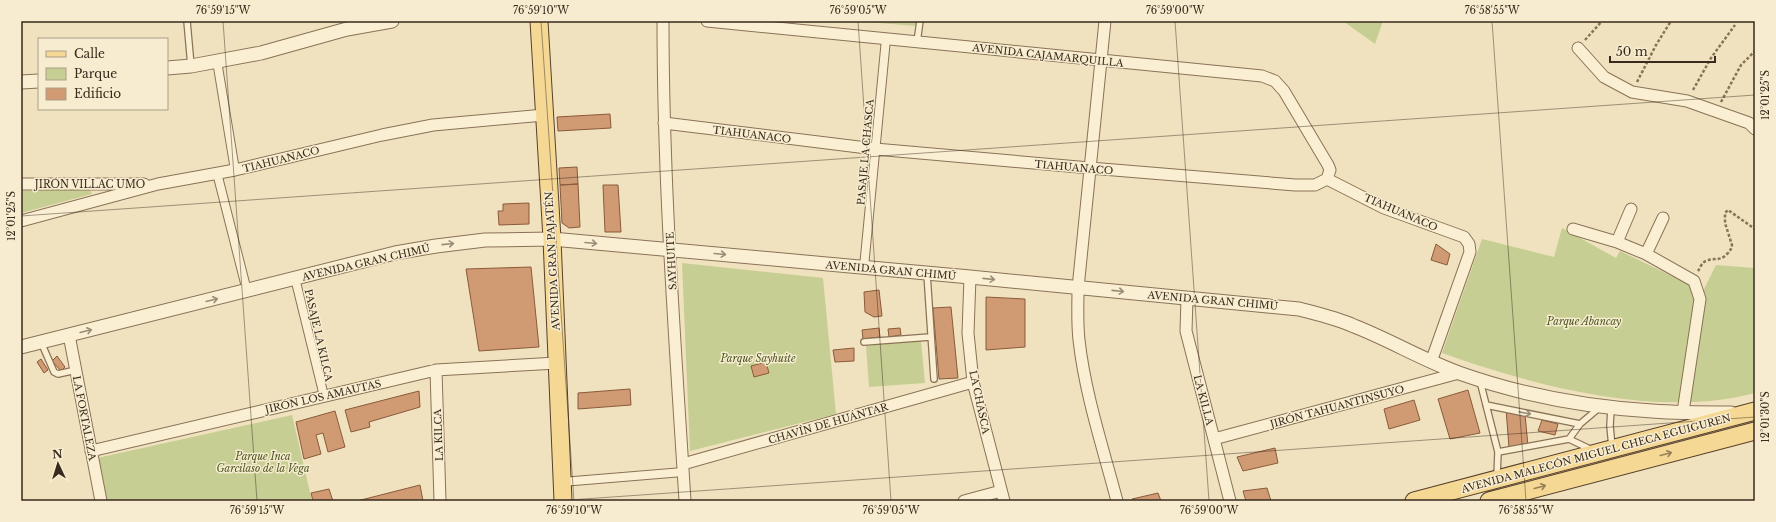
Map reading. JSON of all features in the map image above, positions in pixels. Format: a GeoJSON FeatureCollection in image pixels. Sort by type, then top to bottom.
{"type":"FeatureCollection","features":[{"type":"Feature","properties":{"kind":"main road","name":"AVENIDA GRAN PAJATÉN"},"geometry":{"type":"LineString","coordinates":[[539,21],[552,240],[563,501]]}},
{"type":"Feature","properties":{"kind":"main road","name":"AVENIDA MALECÓN MIGUEL CHECA EGUIGUREN"},"geometry":{"type":"LineString","coordinates":[[1414,501],[1752,413]]}},
{"type":"Feature","properties":{"kind":"main road","name":"AVENIDA MALECÓN MIGUEL CHECA EGUIGUREN"},"geometry":{"type":"LineString","coordinates":[[1489,501],[1755,431]]}},
{"type":"Feature","properties":{"kind":"street"},"geometry":{"type":"LineString","coordinates":[[168,68],[191,66],[261,53],[347,29],[392,21]]}},
{"type":"Feature","properties":{"kind":"street","name":"SAYHUITE"},"geometry":{"type":"LineString","coordinates":[[663,21],[664,123],[685,501]]}},
{"type":"Feature","properties":{"kind":"street","name":"AVENIDA CAJAMARQUILLA"},"geometry":{"type":"LineString","coordinates":[[707,21],[1262,76],[1275,81],[1284,91],[1328,165],[1330,170],[1327,179]]}},
{"type":"Feature","properties":{"kind":"street"},"geometry":{"type":"LineString","coordinates":[[1105,21],[1078,288],[1077,318],[1082,365],[1117,501]]}},
{"type":"Feature","properties":{"kind":"street","name":"PASAJE LA CHASCA"},"geometry":{"type":"LineString","coordinates":[[864,267],[886,39]]}},
{"type":"Feature","properties":{"kind":"street"},"geometry":{"type":"LineString","coordinates":[[1578,48],[1604,77],[1632,92],[1686,101],[1749,123],[1755,129]]}},
{"type":"Feature","properties":{"kind":"street"},"geometry":{"type":"LineString","coordinates":[[217,60],[235,170]]}},
{"type":"Feature","properties":{"kind":"street"},"geometry":{"type":"LineString","coordinates":[[21,82],[38,81]]}},
{"type":"Feature","properties":{"kind":"street","name":"TIAHUANACO"},"geometry":{"type":"LineString","coordinates":[[21,221],[158,184],[235,170],[382,135],[418,128],[494,118],[544,115]]}},
{"type":"Feature","properties":{"kind":"street","name":"TIAHUANACO"},"geometry":{"type":"LineString","coordinates":[[664,123],[875,149],[1090,168],[1295,185],[1316,185],[1327,179],[1384,208],[1464,237],[1469,244],[1470,252],[1431,362]]}},
{"type":"Feature","properties":{"kind":"street"},"geometry":{"type":"LineString","coordinates":[[217,173],[247,291]]}},
{"type":"Feature","properties":{"kind":"street","name":"JIRÓN VILLAC UMO"},"geometry":{"type":"LineString","coordinates":[[21,184],[158,184]]}},
{"type":"Feature","properties":{"kind":"street"},"geometry":{"type":"LineString","coordinates":[[1617,242],[1632,209]]}},
{"type":"Feature","properties":{"kind":"street"},"geometry":{"type":"LineString","coordinates":[[1646,254],[1663,218]]}},
{"type":"Feature","properties":{"kind":"street"},"geometry":{"type":"LineString","coordinates":[[1573,229],[1617,242],[1646,254],[1694,281],[1700,299],[1683,412]]}},
{"type":"Feature","properties":{"kind":"street","name":"AVENIDA GRAN CHIMÚ"},"geometry":{"type":"LineString","coordinates":[[21,347],[395,253],[485,240],[552,240],[864,267],[1299,309],[1322,314],[1354,325],[1431,362],[1460,373],[1555,398],[1606,407],[1683,412],[1752,413]]}},
{"type":"Feature","properties":{"kind":"street","name":"LA CHASCA"},"geometry":{"type":"LineString","coordinates":[[970,277],[968,333],[973,382],[1002,496]]}},
{"type":"Feature","properties":{"kind":"street","name":"PASAJE LA KILCA"},"geometry":{"type":"LineString","coordinates":[[295,278],[324,396]]}},
{"type":"Feature","properties":{"kind":"street","name":"LA KILLA"},"geometry":{"type":"LineString","coordinates":[[1187,298],[1186,331],[1230,501]]}},
{"type":"Feature","properties":{"kind":"street","name":"LA FORTALEZA"},"geometry":{"type":"LineString","coordinates":[[69,335],[101,501]]}},
{"type":"Feature","properties":{"kind":"street","name":"JIRÓN LOS AMAUTAS"},"geometry":{"type":"LineString","coordinates":[[91,451],[436,370],[557,363]]}},
{"type":"Feature","properties":{"kind":"street","name":"LA KILCA"},"geometry":{"type":"LineString","coordinates":[[436,370],[440,501]]}},
{"type":"Feature","properties":{"kind":"street","name":"JIRÓN TAHUANTINSUYO"},"geometry":{"type":"LineString","coordinates":[[1214,439],[1460,373]]}},
{"type":"Feature","properties":{"kind":"street","name":"CHAVÍN DE HUÁNTAR"},"geometry":{"type":"LineString","coordinates":[[683,468],[973,382]]}},
{"type":"Feature","properties":{"kind":"street"},"geometry":{"type":"LineString","coordinates":[[562,482],[683,468]]}},
{"type":"Feature","properties":{"kind":"street"},"geometry":{"type":"LineString","coordinates":[[964,501],[1002,496]]}},
{"type":"Feature","properties":{"kind":"lane"},"geometry":{"type":"LineString","coordinates":[[187,21],[191,66]]}},
{"type":"Feature","properties":{"kind":"lane"},"geometry":{"type":"LineString","coordinates":[[917,42],[920,21]]}},
{"type":"Feature","properties":{"kind":"lane"},"geometry":{"type":"LineString","coordinates":[[927,273],[930,337],[934,379]]}},
{"type":"Feature","properties":{"kind":"lane"},"geometry":{"type":"LineString","coordinates":[[864,342],[930,337]]}},
{"type":"Feature","properties":{"kind":"lane"},"geometry":{"type":"LineString","coordinates":[[40,342],[54,372],[58,374],[76,370]]}},
{"type":"Feature","properties":{"kind":"lane"},"geometry":{"type":"LineString","coordinates":[[1480,379],[1498,452],[1497,479]]}},
{"type":"Feature","properties":{"kind":"lane"},"geometry":{"type":"LineString","coordinates":[[1486,406],[1580,424]]}},
{"type":"Feature","properties":{"kind":"lane"},"geometry":{"type":"LineString","coordinates":[[1498,452],[1569,439],[1605,451],[1610,426],[1606,407],[1580,424],[1569,439]]}},
{"type":"Feature","properties":{"kind":"path"},"geometry":{"type":"LineString","coordinates":[[1578,48],[1602,21]]}},
{"type":"Feature","properties":{"kind":"path"},"geometry":{"type":"LineString","coordinates":[[1632,92],[1656,45],[1671,21]]}},
{"type":"Feature","properties":{"kind":"path"},"geometry":{"type":"LineString","coordinates":[[1686,101],[1711,58],[1735,25]]}},
{"type":"Feature","properties":{"kind":"path"},"geometry":{"type":"LineString","coordinates":[[1716,111],[1741,65],[1755,51]]}},
{"type":"Feature","properties":{"kind":"path"},"geometry":{"type":"LineString","coordinates":[[1694,281],[1702,264],[1706,260],[1719,260],[1731,249],[1732,245],[1725,223],[1725,213],[1728,210],[1755,229]]}},
{"type":"Feature","properties":{"kind":"green space"},"geometry":{"type":"Polygon","coordinates":[[[855,21],[917,21],[916,26],[855,21]]]}},
{"type":"Feature","properties":{"kind":"green space"},"geometry":{"type":"Polygon","coordinates":[[[1343,21],[1383,21],[1375,44],[1343,21]]]}},
{"type":"Feature","properties":{"kind":"green space"},"geometry":{"type":"Polygon","coordinates":[[[89,188],[92,194],[21,213],[21,191],[89,188]]]}},
{"type":"Feature","properties":{"kind":"green space","name":"Parque Abancay"},"geometry":{"type":"Polygon","coordinates":[[[1562,228],[1616,258],[1620,251],[1703,291],[1716,265],[1755,268],[1755,393],[1718,400],[1678,402],[1638,400],[1597,395],[1516,377],[1442,353],[1482,239],[1554,257],[1562,228]]]}},
{"type":"Feature","properties":{"kind":"green space","name":"Parque Sayhuite"},"geometry":{"type":"Polygon","coordinates":[[[682,263],[823,278],[836,414],[690,451],[682,263]]]}},
{"type":"Feature","properties":{"kind":"green space"},"geometry":{"type":"Polygon","coordinates":[[[921,341],[925,383],[869,387],[866,346],[921,341]]]}},
{"type":"Feature","properties":{"kind":"green space","name":"Parque Inca Garcilaso de la Vega"},"geometry":{"type":"Polygon","coordinates":[[[292,415],[312,501],[105,501],[97,458],[292,415]]]}},
{"type":"Feature","properties":{"kind":"building"},"geometry":{"type":"Polygon","coordinates":[[[610,114],[611,128],[558,131],[557,117],[610,114]]]}},
{"type":"Feature","properties":{"kind":"building"},"geometry":{"type":"Polygon","coordinates":[[[577,167],[578,184],[560,185],[559,168],[577,167]]]}},
{"type":"Feature","properties":{"kind":"building"},"geometry":{"type":"Polygon","coordinates":[[[578,184],[580,227],[569,228],[562,223],[560,185],[578,184]]]}},
{"type":"Feature","properties":{"kind":"building"},"geometry":{"type":"Polygon","coordinates":[[[603,185],[618,185],[621,232],[605,232],[603,185]]]}},
{"type":"Feature","properties":{"kind":"building"},"geometry":{"type":"Polygon","coordinates":[[[529,203],[529,224],[499,225],[498,211],[503,211],[503,204],[529,203]]]}},
{"type":"Feature","properties":{"kind":"building"},"geometry":{"type":"Polygon","coordinates":[[[1436,244],[1450,254],[1447,265],[1431,260],[1436,244]]]}},
{"type":"Feature","properties":{"kind":"building"},"geometry":{"type":"Polygon","coordinates":[[[531,267],[539,347],[479,351],[466,269],[531,267]]]}},
{"type":"Feature","properties":{"kind":"building"},"geometry":{"type":"Polygon","coordinates":[[[879,290],[882,316],[874,317],[865,312],[864,292],[879,290]]]}},
{"type":"Feature","properties":{"kind":"building"},"geometry":{"type":"Polygon","coordinates":[[[986,297],[1025,299],[1025,347],[986,350],[986,297]]]}},
{"type":"Feature","properties":{"kind":"building"},"geometry":{"type":"Polygon","coordinates":[[[951,307],[958,378],[939,379],[933,308],[951,307]]]}},
{"type":"Feature","properties":{"kind":"building"},"geometry":{"type":"Polygon","coordinates":[[[879,328],[880,337],[863,339],[862,330],[879,328]]]}},
{"type":"Feature","properties":{"kind":"building"},"geometry":{"type":"Polygon","coordinates":[[[900,328],[901,335],[889,337],[888,329],[900,328]]]}},
{"type":"Feature","properties":{"kind":"building"},"geometry":{"type":"Polygon","coordinates":[[[854,348],[854,361],[835,362],[833,350],[854,348]]]}},
{"type":"Feature","properties":{"kind":"building"},"geometry":{"type":"Polygon","coordinates":[[[57,356],[65,367],[61,371],[52,361],[57,356]]]}},
{"type":"Feature","properties":{"kind":"building"},"geometry":{"type":"Polygon","coordinates":[[[41,359],[48,370],[44,373],[37,362],[41,359]]]}},
{"type":"Feature","properties":{"kind":"building"},"geometry":{"type":"Polygon","coordinates":[[[766,362],[769,373],[754,377],[751,366],[766,362]]]}},
{"type":"Feature","properties":{"kind":"building"},"geometry":{"type":"Polygon","coordinates":[[[630,389],[631,405],[578,409],[578,393],[630,389]]]}},
{"type":"Feature","properties":{"kind":"building"},"geometry":{"type":"Polygon","coordinates":[[[1468,390],[1480,433],[1450,439],[1438,399],[1468,390]]]}},
{"type":"Feature","properties":{"kind":"building"},"geometry":{"type":"Polygon","coordinates":[[[419,391],[420,407],[369,422],[370,427],[351,432],[345,410],[419,391]]]}},
{"type":"Feature","properties":{"kind":"building"},"geometry":{"type":"Polygon","coordinates":[[[1414,400],[1420,420],[1389,429],[1384,409],[1414,400]]]}},
{"type":"Feature","properties":{"kind":"building"},"geometry":{"type":"Polygon","coordinates":[[[1506,409],[1525,414],[1528,446],[1509,448],[1506,409]]]}},
{"type":"Feature","properties":{"kind":"building"},"geometry":{"type":"Polygon","coordinates":[[[335,411],[345,447],[328,452],[323,433],[316,435],[321,454],[304,459],[296,422],[335,411]]]}},
{"type":"Feature","properties":{"kind":"building"},"geometry":{"type":"Polygon","coordinates":[[[1542,420],[1558,424],[1555,435],[1538,431],[1542,420]]]}},
{"type":"Feature","properties":{"kind":"building"},"geometry":{"type":"Polygon","coordinates":[[[1275,448],[1278,463],[1243,471],[1237,457],[1275,448]]]}},
{"type":"Feature","properties":{"kind":"building"},"geometry":{"type":"Polygon","coordinates":[[[420,485],[423,501],[357,501],[420,485]]]}},
{"type":"Feature","properties":{"kind":"building"},"geometry":{"type":"Polygon","coordinates":[[[1267,488],[1271,501],[1246,501],[1243,491],[1267,488]]]}},
{"type":"Feature","properties":{"kind":"building"},"geometry":{"type":"Polygon","coordinates":[[[329,489],[333,501],[313,501],[311,493],[329,489]]]}},
{"type":"Feature","properties":{"kind":"building"},"geometry":{"type":"Polygon","coordinates":[[[1158,493],[1161,501],[1133,501],[1132,499],[1158,493]]]}}]}
